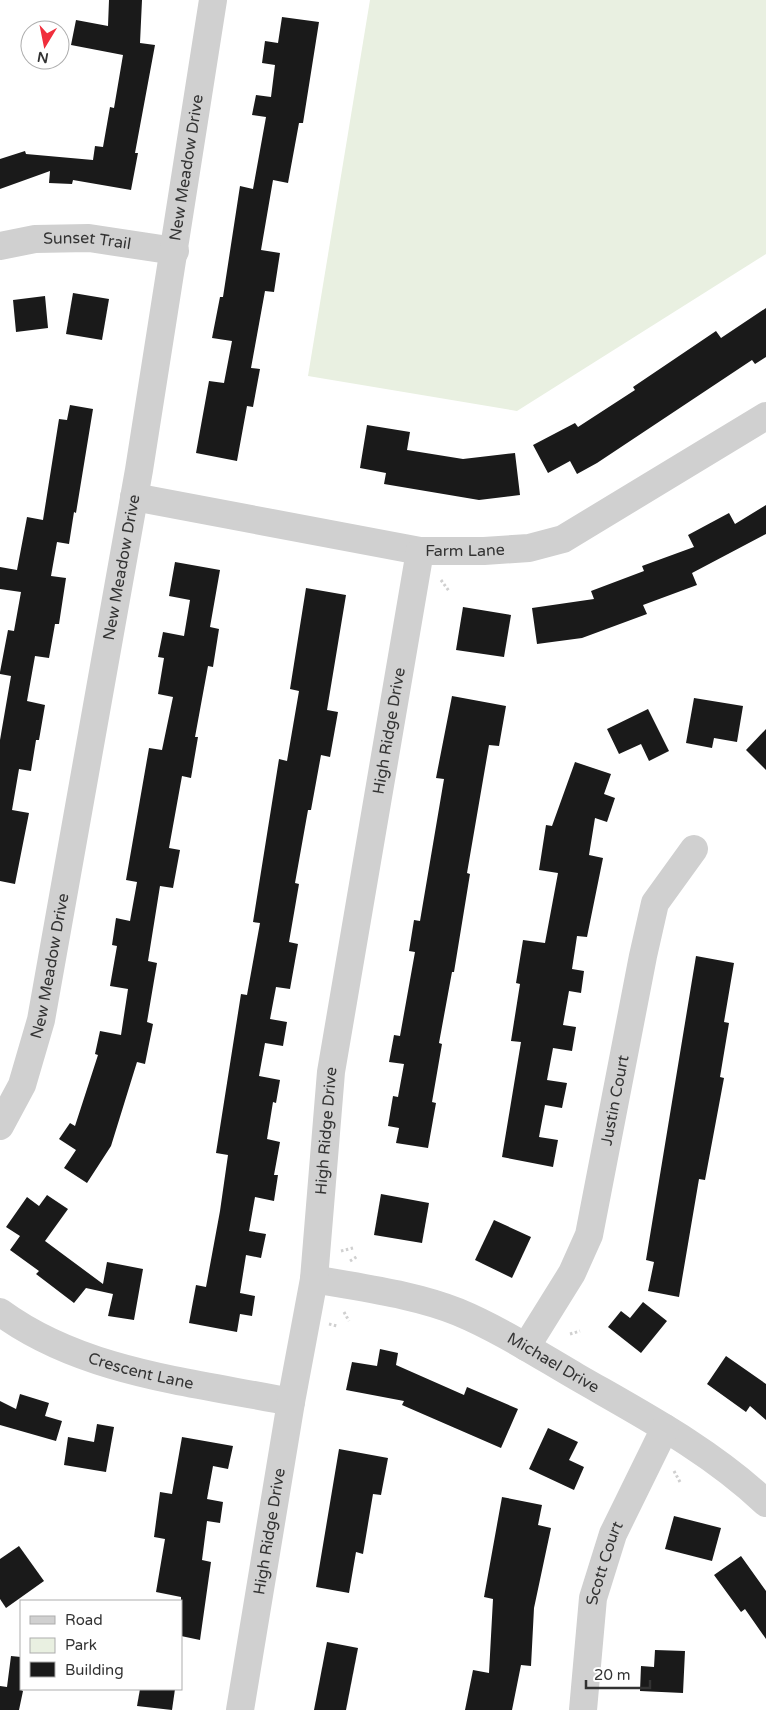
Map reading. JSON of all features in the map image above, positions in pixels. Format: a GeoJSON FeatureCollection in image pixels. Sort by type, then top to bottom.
{"type":"FeatureCollection","features":[{"type":"Feature","properties":{"kind":"street","name":"New Meadow Drive"},"geometry":{"type":"LineString","coordinates":[[0,1126],[22,1085],[41,1020],[134,497],[213,0]]}},
{"type":"Feature","properties":{"kind":"street","name":"Sunset Trail"},"geometry":{"type":"LineString","coordinates":[[0,246],[35,239],[89,238],[174,251]]}},
{"type":"Feature","properties":{"kind":"street","name":"Farm Lane"},"geometry":{"type":"LineString","coordinates":[[134,497],[420,551],[484,551],[529,548],[563,539],[766,416]]}},
{"type":"Feature","properties":{"kind":"street","name":"High Ridge Drive"},"geometry":{"type":"LineString","coordinates":[[240,1710],[291,1402],[314,1280],[331,1072],[420,551]]}},
{"type":"Feature","properties":{"kind":"street","name":"Justin Court"},"geometry":{"type":"LineString","coordinates":[[526,1348],[572,1273],[589,1235],[643,956],[656,903],[694,849]]}},
{"type":"Feature","properties":{"kind":"street","name":"Michael Drive"},"geometry":{"type":"LineString","coordinates":[[314,1280],[409,1298],[458,1312],[526,1348],[665,1428],[720,1463],[766,1503]]}},
{"type":"Feature","properties":{"kind":"street","name":"Crescent Lane"},"geometry":{"type":"LineString","coordinates":[[0,1312],[53,1345],[117,1367],[291,1402]]}},
{"type":"Feature","properties":{"kind":"street","name":"Scott Court"},"geometry":{"type":"LineString","coordinates":[[583,1710],[593,1598],[613,1534],[665,1428]]}},
{"type":"Feature","properties":{"kind":"path"},"geometry":{"type":"LineString","coordinates":[[441,580],[449,591]]}},
{"type":"Feature","properties":{"kind":"path"},"geometry":{"type":"LineString","coordinates":[[340,1251],[353,1248]]}},
{"type":"Feature","properties":{"kind":"path"},"geometry":{"type":"LineString","coordinates":[[344,1312],[349,1321]]}},
{"type":"Feature","properties":{"kind":"path"},"geometry":{"type":"LineString","coordinates":[[329,1324],[338,1326]]}},
{"type":"Feature","properties":{"kind":"path"},"geometry":{"type":"LineString","coordinates":[[570,1334],[580,1331]]}},
{"type":"Feature","properties":{"kind":"path"},"geometry":{"type":"LineString","coordinates":[[674,1471],[680,1482]]}},
{"type":"Feature","properties":{"kind":"green space"},"geometry":{"type":"Polygon","coordinates":[[[370,0],[766,0],[766,254],[517,411],[308,376],[370,0]]]}},
{"type":"Feature","properties":{"kind":"building"},"geometry":{"type":"Polygon","coordinates":[[[109,0],[142,0],[140,43],[155,45],[135,153],[138,153],[131,190],[73,180],[72,184],[49,183],[50,171],[0,189],[0,159],[25,151],[26,154],[93,160],[95,146],[103,147],[110,107],[114,108],[123,55],[71,45],[76,20],[108,26],[109,0]]]}},
{"type":"Feature","properties":{"kind":"building"},"geometry":{"type":"Polygon","coordinates":[[[282,17],[319,22],[303,123],[299,123],[288,183],[273,180],[261,250],[280,253],[274,292],[265,291],[251,368],[260,369],[253,407],[247,406],[237,461],[196,453],[209,381],[224,383],[232,341],[212,338],[220,297],[223,297],[240,186],[253,189],[266,117],[252,115],[256,95],[271,97],[275,65],[262,63],[265,41],[278,43],[282,17]]]}},
{"type":"Feature","properties":{"kind":"building"},"geometry":{"type":"Polygon","coordinates":[[[73,293],[109,299],[102,340],[66,334],[73,293]]]}},
{"type":"Feature","properties":{"kind":"building"},"geometry":{"type":"Polygon","coordinates":[[[45,296],[48,328],[16,332],[13,300],[45,296]]]}},
{"type":"Feature","properties":{"kind":"building"},"geometry":{"type":"Polygon","coordinates":[[[766,308],[766,357],[755,364],[752,360],[597,463],[577,474],[570,461],[548,473],[533,445],[575,423],[578,427],[635,390],[633,387],[716,331],[721,338],[766,308]]]}},
{"type":"Feature","properties":{"kind":"building"},"geometry":{"type":"Polygon","coordinates":[[[70,405],[93,409],[69,544],[57,542],[51,576],[66,578],[59,624],[55,624],[49,658],[35,656],[27,701],[45,705],[39,740],[36,740],[31,771],[19,769],[12,810],[29,813],[15,884],[0,881],[0,740],[11,676],[0,674],[0,672],[8,630],[14,631],[21,592],[0,589],[0,567],[17,570],[27,517],[43,520],[59,419],[67,420],[70,405]]]}},
{"type":"Feature","properties":{"kind":"building"},"geometry":{"type":"Polygon","coordinates":[[[367,425],[410,432],[407,450],[463,459],[515,453],[520,495],[479,500],[384,484],[386,473],[360,468],[367,425]]]}},
{"type":"Feature","properties":{"kind":"building"},"geometry":{"type":"Polygon","coordinates":[[[766,505],[766,534],[692,573],[697,585],[643,605],[647,614],[582,638],[537,644],[532,608],[594,599],[591,591],[644,571],[642,566],[694,547],[688,535],[729,513],[735,524],[766,505]]]}},
{"type":"Feature","properties":{"kind":"building"},"geometry":{"type":"Polygon","coordinates":[[[175,562],[220,570],[210,627],[219,629],[213,667],[208,666],[195,737],[198,737],[191,778],[182,776],[169,848],[180,850],[173,888],[160,886],[148,961],[157,963],[147,1022],[153,1024],[145,1064],[137,1062],[111,1146],[87,1183],[64,1168],[76,1150],[59,1139],[70,1123],[75,1126],[98,1055],[95,1054],[100,1031],[121,1035],[128,989],[110,986],[117,946],[112,945],[116,918],[130,921],[137,882],[126,880],[149,748],[162,750],[173,697],[158,694],[164,658],[158,657],[163,632],[184,636],[190,600],[169,596],[175,562]]]}},
{"type":"Feature","properties":{"kind":"building"},"geometry":{"type":"Polygon","coordinates":[[[306,588],[346,595],[327,710],[338,712],[330,757],[321,755],[311,810],[308,810],[295,883],[299,884],[289,942],[298,944],[290,989],[276,987],[270,1019],[287,1022],[283,1046],[265,1043],[259,1076],[280,1080],[276,1103],[273,1102],[267,1139],[280,1142],[274,1175],[278,1175],[274,1201],[255,1197],[249,1231],[266,1234],[261,1258],[246,1255],[240,1293],[255,1296],[252,1316],[240,1314],[237,1332],[189,1323],[196,1285],[206,1287],[220,1211],[228,1155],[216,1153],[241,994],[247,995],[260,923],[253,922],[279,759],[287,761],[299,691],[290,689],[306,588]]]}},
{"type":"Feature","properties":{"kind":"building"},"geometry":{"type":"Polygon","coordinates":[[[463,607],[511,615],[504,657],[456,650],[463,607]]]}},
{"type":"Feature","properties":{"kind":"building"},"geometry":{"type":"Polygon","coordinates":[[[452,696],[506,706],[499,746],[489,745],[467,873],[470,874],[454,972],[452,972],[439,1043],[442,1044],[432,1102],[436,1103],[428,1148],[396,1143],[399,1128],[388,1126],[393,1096],[398,1097],[404,1064],[389,1062],[394,1035],[400,1036],[415,952],[409,951],[414,920],[420,921],[444,779],[436,778],[452,696]]]}},
{"type":"Feature","properties":{"kind":"building"},"geometry":{"type":"Polygon","coordinates":[[[694,698],[743,706],[737,742],[714,738],[712,748],[686,743],[694,698]]]}},
{"type":"Feature","properties":{"kind":"building"},"geometry":{"type":"Polygon","coordinates":[[[648,709],[669,751],[649,761],[641,744],[619,754],[607,729],[648,709]]]}},
{"type":"Feature","properties":{"kind":"building"},"geometry":{"type":"Polygon","coordinates":[[[766,729],[766,770],[746,750],[766,729]]]}},
{"type":"Feature","properties":{"kind":"building"},"geometry":{"type":"Polygon","coordinates":[[[575,762],[611,774],[604,794],[615,798],[607,822],[595,818],[589,855],[603,858],[587,937],[577,936],[572,969],[584,971],[581,993],[569,991],[563,1025],[576,1027],[572,1051],[553,1048],[547,1080],[567,1083],[562,1108],[545,1105],[539,1137],[558,1140],[553,1167],[502,1157],[521,1042],[511,1041],[520,984],[516,983],[523,940],[545,943],[558,873],[539,870],[546,825],[552,826],[575,762]]]}},
{"type":"Feature","properties":{"kind":"building"},"geometry":{"type":"Polygon","coordinates":[[[696,956],[734,963],[724,1022],[729,1023],[720,1077],[724,1078],[705,1180],[699,1179],[679,1297],[648,1291],[654,1262],[646,1260],[696,956]]]}},
{"type":"Feature","properties":{"kind":"building"},"geometry":{"type":"Polygon","coordinates":[[[381,1194],[429,1203],[422,1243],[374,1235],[381,1194]]]}},
{"type":"Feature","properties":{"kind":"building"},"geometry":{"type":"Polygon","coordinates":[[[47,1195],[68,1209],[45,1241],[103,1284],[107,1262],[143,1269],[134,1320],[108,1316],[113,1294],[86,1288],[74,1303],[36,1274],[39,1271],[10,1250],[20,1236],[6,1227],[27,1197],[39,1206],[47,1195]]]}},
{"type":"Feature","properties":{"kind":"building"},"geometry":{"type":"Polygon","coordinates":[[[494,1220],[531,1237],[512,1278],[475,1260],[494,1220]]]}},
{"type":"Feature","properties":{"kind":"building"},"geometry":{"type":"Polygon","coordinates":[[[643,1302],[667,1321],[641,1353],[608,1327],[621,1311],[630,1318],[643,1302]]]}},
{"type":"Feature","properties":{"kind":"building"},"geometry":{"type":"Polygon","coordinates":[[[380,1349],[398,1353],[396,1365],[464,1395],[467,1387],[518,1409],[501,1448],[402,1405],[404,1401],[346,1390],[352,1362],[377,1366],[380,1349]]]}},
{"type":"Feature","properties":{"kind":"building"},"geometry":{"type":"Polygon","coordinates":[[[726,1356],[766,1384],[766,1420],[750,1406],[746,1412],[707,1384],[726,1356]]]}},
{"type":"Feature","properties":{"kind":"building"},"geometry":{"type":"Polygon","coordinates":[[[20,1394],[49,1403],[45,1416],[62,1421],[56,1441],[0,1425],[0,1401],[16,1409],[20,1394]]]}},
{"type":"Feature","properties":{"kind":"building"},"geometry":{"type":"Polygon","coordinates":[[[97,1424],[114,1427],[106,1472],[64,1465],[68,1437],[94,1442],[97,1424]]]}},
{"type":"Feature","properties":{"kind":"building"},"geometry":{"type":"Polygon","coordinates":[[[548,1428],[578,1442],[569,1460],[584,1467],[574,1490],[529,1469],[548,1428]]]}},
{"type":"Feature","properties":{"kind":"building"},"geometry":{"type":"Polygon","coordinates":[[[182,1437],[233,1446],[228,1469],[213,1466],[207,1499],[223,1502],[220,1523],[207,1521],[202,1560],[211,1562],[200,1640],[182,1636],[181,1597],[156,1592],[165,1539],[154,1537],[160,1492],[172,1494],[182,1437]]]}},
{"type":"Feature","properties":{"kind":"building"},"geometry":{"type":"Polygon","coordinates":[[[339,1449],[388,1458],[381,1495],[373,1494],[363,1554],[356,1552],[349,1593],[316,1587],[339,1449]]]}},
{"type":"Feature","properties":{"kind":"building"},"geometry":{"type":"Polygon","coordinates":[[[502,1497],[542,1505],[538,1525],[551,1528],[534,1608],[531,1666],[521,1665],[512,1710],[465,1710],[473,1670],[489,1673],[493,1599],[484,1597],[502,1497]]]}},
{"type":"Feature","properties":{"kind":"building"},"geometry":{"type":"Polygon","coordinates":[[[674,1516],[721,1528],[712,1561],[665,1549],[674,1516]]]}},
{"type":"Feature","properties":{"kind":"building"},"geometry":{"type":"Polygon","coordinates":[[[19,1546],[44,1581],[6,1608],[0,1599],[0,1559],[19,1546]]]}},
{"type":"Feature","properties":{"kind":"building"},"geometry":{"type":"Polygon","coordinates":[[[741,1556],[766,1591],[766,1639],[745,1609],[741,1612],[714,1575],[741,1556]]]}},
{"type":"Feature","properties":{"kind":"building"},"geometry":{"type":"Polygon","coordinates":[[[327,1642],[358,1648],[346,1710],[314,1710],[327,1642]]]}},
{"type":"Feature","properties":{"kind":"building"},"geometry":{"type":"Polygon","coordinates":[[[655,1650],[685,1651],[683,1693],[640,1691],[641,1666],[654,1667],[655,1650]]]}},
{"type":"Feature","properties":{"kind":"building"},"geometry":{"type":"Polygon","coordinates":[[[11,1656],[20,1657],[20,1690],[23,1691],[19,1710],[0,1710],[0,1686],[7,1687],[11,1656]]]}},
{"type":"Feature","properties":{"kind":"building"},"geometry":{"type":"Polygon","coordinates":[[[140,1690],[175,1690],[172,1710],[137,1706],[140,1690]]]}}]}
